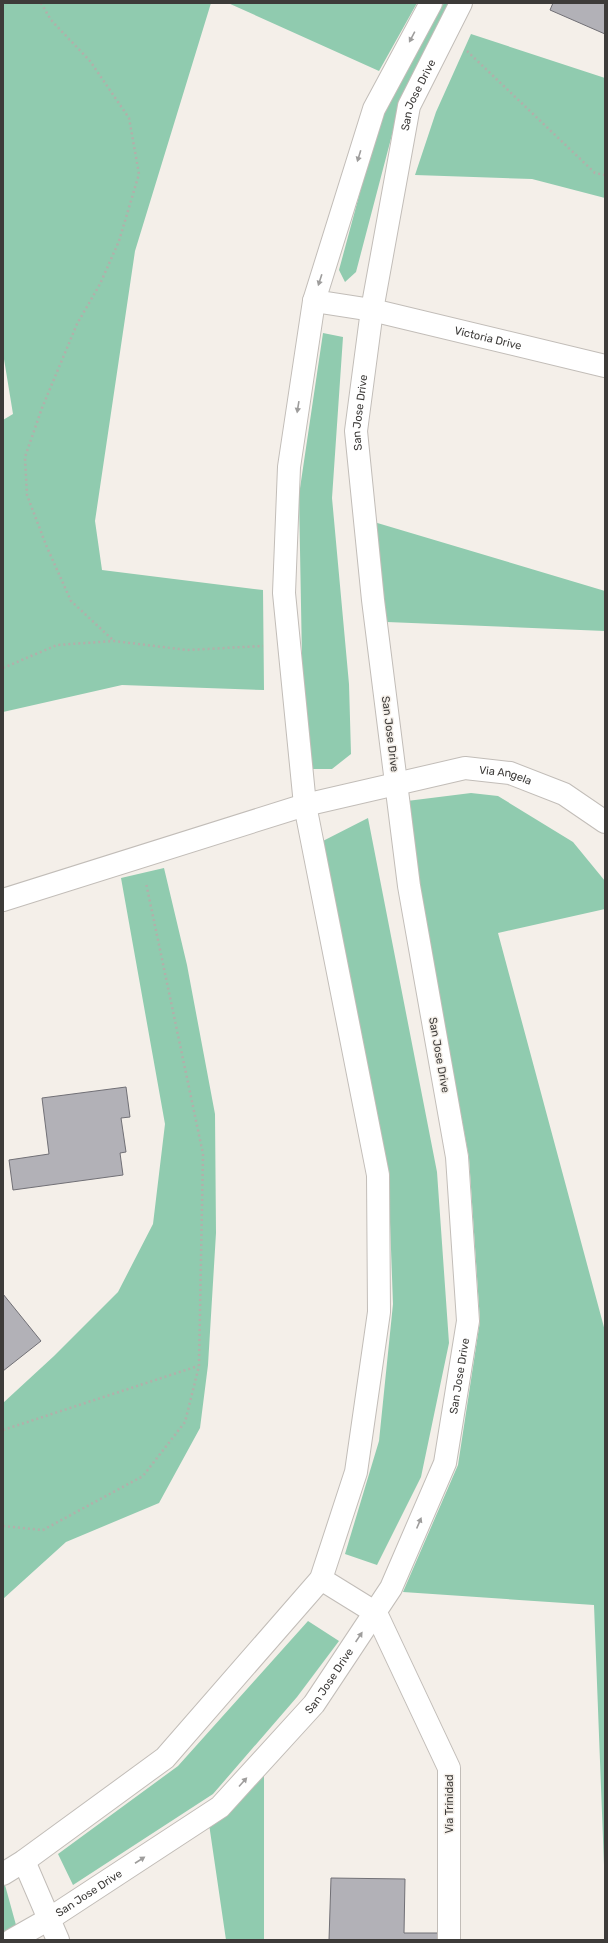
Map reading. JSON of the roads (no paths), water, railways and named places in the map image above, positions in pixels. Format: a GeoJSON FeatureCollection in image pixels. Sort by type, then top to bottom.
{"type":"FeatureCollection","features":[{"type":"Feature","properties":{"kind":"street"},"geometry":{"type":"LineString","coordinates":[[3,1874],[24,1861],[165,1758],[321,1579],[356,1472],[379,1312],[378,1175],[305,805],[284,593],[289,467],[314,301],[374,109],[431,3]]}},
{"type":"Feature","properties":{"kind":"street","name":"San Jose Drive"},"geometry":{"type":"LineString","coordinates":[[12,1940],[49,1919],[220,1807],[314,1704],[391,1588],[445,1463],[468,1321],[457,1157],[409,886],[373,600],[356,431],[372,310],[409,106],[461,3]]}},
{"type":"Feature","properties":{"kind":"street","name":"Victoria Drive"},"geometry":{"type":"LineString","coordinates":[[314,301],[372,310],[605,366]]}},
{"type":"Feature","properties":{"kind":"street","name":"Via Angela"},"geometry":{"type":"LineString","coordinates":[[3,900],[141,858],[305,805],[465,768],[510,773],[564,794],[599,816],[605,822]]}},
{"type":"Feature","properties":{"kind":"street"},"geometry":{"type":"LineString","coordinates":[[321,1579],[376,1612]]}},
{"type":"Feature","properties":{"kind":"street","name":"Via Trinidad"},"geometry":{"type":"LineString","coordinates":[[376,1612],[449,1768],[449,1940]]}},
{"type":"Feature","properties":{"kind":"street"},"geometry":{"type":"LineString","coordinates":[[24,1861],[58,1940]]}}]}
